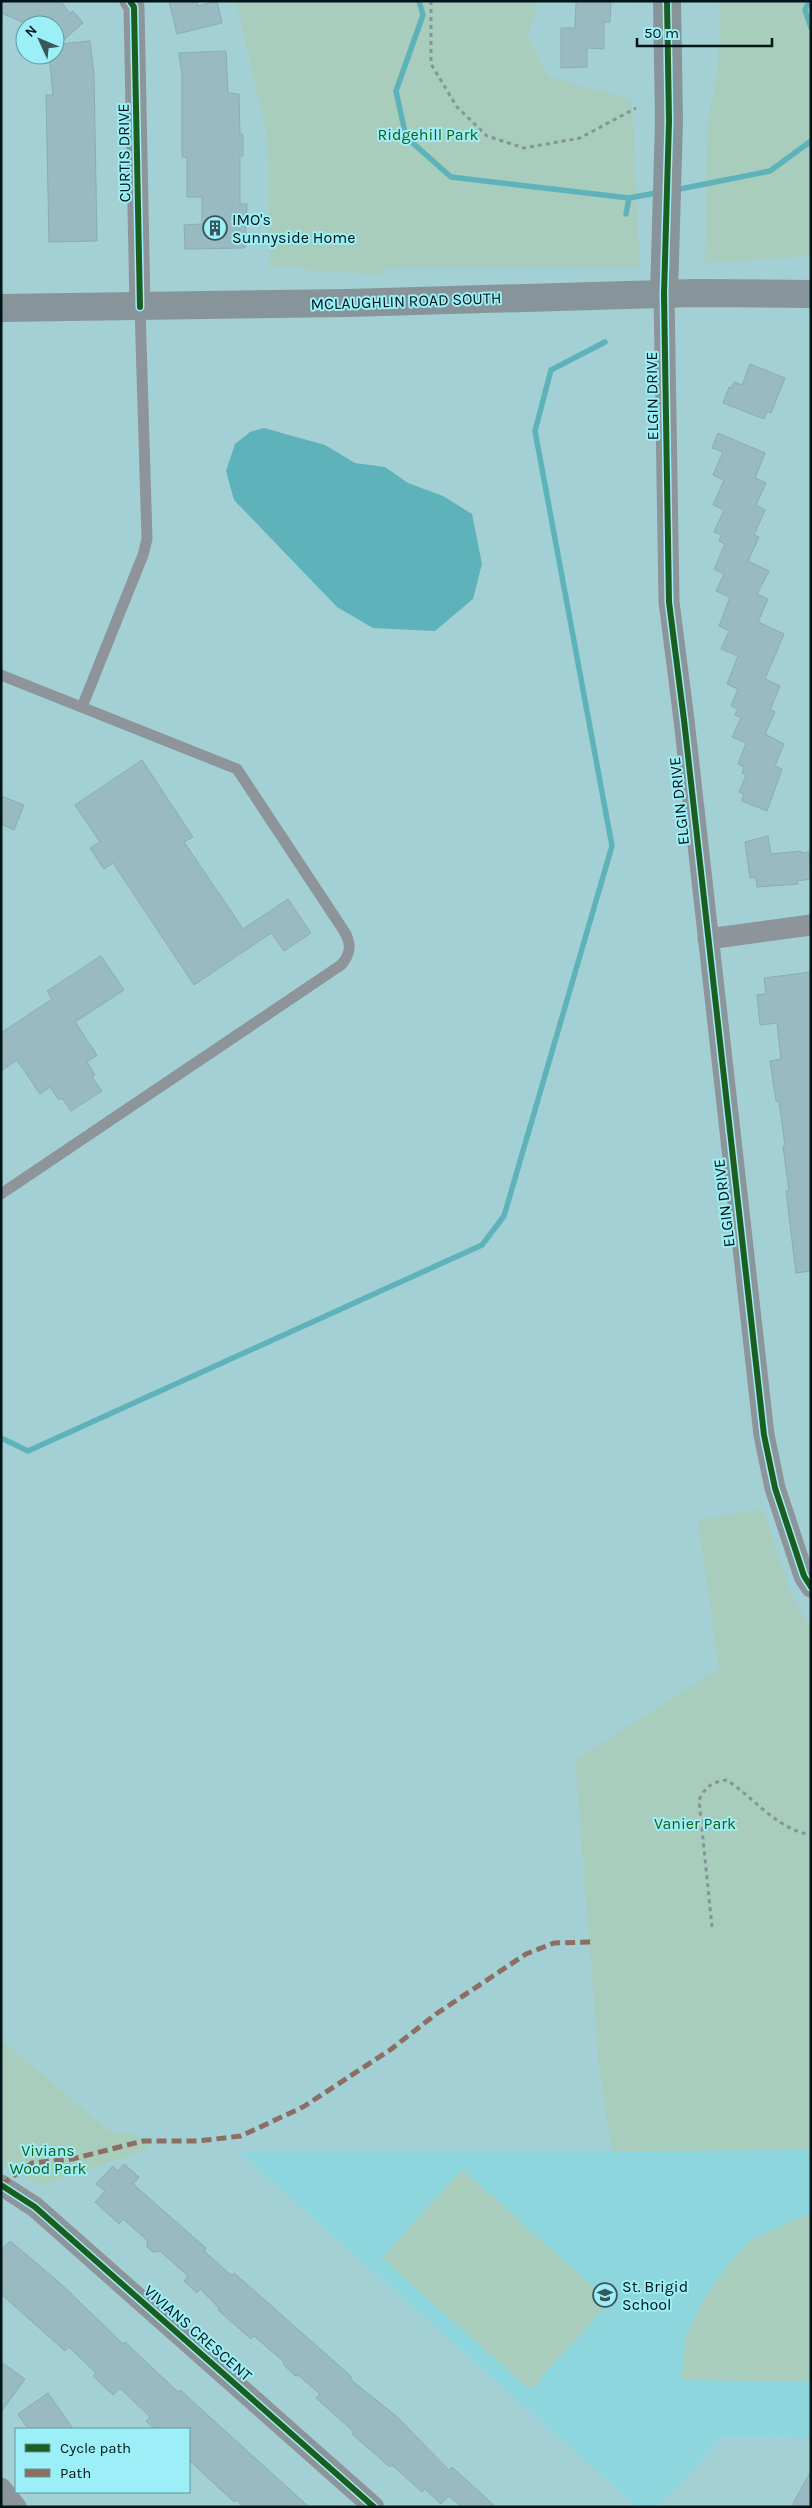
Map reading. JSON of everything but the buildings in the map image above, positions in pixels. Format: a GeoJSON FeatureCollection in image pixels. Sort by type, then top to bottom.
{"type":"FeatureCollection","features":[{"type":"Feature","properties":{"kind":"main road","name":"ELGIN DRIVE"},"geometry":{"type":"LineString","coordinates":[[664,294],[668,150],[667,1]]}},
{"type":"Feature","properties":{"kind":"main road","name":"MCLAUGHLIN ROAD SOUTH"},"geometry":{"type":"LineString","coordinates":[[1,308],[348,303],[664,294],[811,294]]}},
{"type":"Feature","properties":{"kind":"street","name":"CURTIS DRIVE"},"geometry":{"type":"LineString","coordinates":[[130,1],[134,7],[140,307]]}},
{"type":"Feature","properties":{"kind":"street","name":"ELGIN DRIVE"},"geometry":{"type":"LineString","coordinates":[[664,294],[668,602],[684,720],[764,1436],[775,1488],[804,1576],[811,1588]]}},
{"type":"Feature","properties":{"kind":"street"},"geometry":{"type":"LineString","coordinates":[[708,940],[811,925]]}},
{"type":"Feature","properties":{"kind":"street","name":"VIVIANS CRESCENT"},"geometry":{"type":"LineString","coordinates":[[1,2185],[35,2207],[374,2507]]}},
{"type":"Feature","properties":{"kind":"street"},"geometry":{"type":"LineString","coordinates":[[1,2488],[16,2507]]}},
{"type":"Feature","properties":{"kind":"lane"},"geometry":{"type":"LineString","coordinates":[[82,707],[143,555],[147,539],[140,307]]}},
{"type":"Feature","properties":{"kind":"lane"},"geometry":{"type":"LineString","coordinates":[[1,675],[237,769],[349,938],[350,947],[347,957],[340,964],[1,1194]]}},
{"type":"Feature","properties":{"kind":"path"},"geometry":{"type":"LineString","coordinates":[[431,1],[431,64],[457,107],[487,136],[524,148],[580,138],[636,108]]}},
{"type":"Feature","properties":{"kind":"path"},"geometry":{"type":"LineString","coordinates":[[712,1927],[699,1800],[706,1787],[716,1781],[727,1780],[762,1810],[797,1832],[811,1835]]}},
{"type":"Feature","properties":{"kind":"shaded area"},"geometry":{"type":"Polygon","coordinates":[[[264,428],[325,445],[355,463],[385,467],[408,483],[443,496],[472,514],[482,564],[473,599],[435,631],[373,628],[337,607],[234,500],[226,471],[235,444],[250,432],[264,428]]]}},
{"type":"Feature","properties":{"kind":"shaded area","name":"St. Brigid School"},"geometry":{"type":"Polygon","coordinates":[[[811,2150],[811,2438],[723,2437],[658,2507],[637,2507],[239,2152],[811,2150]]]}},
{"type":"Feature","properties":{"kind":"green space","name":"Ridgehill Park"},"geometry":{"type":"Polygon","coordinates":[[[236,1],[538,1],[528,36],[548,76],[632,100],[640,268],[385,268],[385,275],[304,270],[303,267],[269,267],[268,139],[236,1]]]}},
{"type":"Feature","properties":{"kind":"green space"},"geometry":{"type":"Polygon","coordinates":[[[720,1],[811,1],[811,256],[705,263],[707,127],[718,68],[720,1]]]}},
{"type":"Feature","properties":{"kind":"green space","name":"Vanier Park"},"geometry":{"type":"Polygon","coordinates":[[[763,1509],[790,1592],[811,1629],[811,2150],[612,2151],[599,2067],[575,1760],[719,1669],[698,1520],[763,1509]]]}},
{"type":"Feature","properties":{"kind":"green space","name":"Vivians Wood Park"},"geometry":{"type":"Polygon","coordinates":[[[1,2040],[113,2134],[134,2134],[150,2148],[42,2186],[1,2164],[1,2040]]]}},
{"type":"Feature","properties":{"kind":"green space"},"geometry":{"type":"Polygon","coordinates":[[[462,2169],[610,2302],[530,2390],[382,2258],[462,2169]]]}},
{"type":"Feature","properties":{"kind":"green space"},"geometry":{"type":"Polygon","coordinates":[[[805,2215],[811,2215],[811,2382],[681,2380],[686,2336],[704,2298],[729,2264],[751,2240],[805,2215]]]}},
{"type":"Feature","properties":{"kind":"waterway"},"geometry":{"type":"LineString","coordinates":[[419,1],[423,15],[396,91],[406,137],[451,177],[629,198],[661,192]]}},
{"type":"Feature","properties":{"kind":"waterway"},"geometry":{"type":"LineString","coordinates":[[809,1],[805,10],[811,28]]}},
{"type":"Feature","properties":{"kind":"waterway"},"geometry":{"type":"LineString","coordinates":[[675,190],[770,171],[811,141]]}},
{"type":"Feature","properties":{"kind":"waterway"},"geometry":{"type":"LineString","coordinates":[[626,214],[629,198]]}},
{"type":"Feature","properties":{"kind":"waterway"},"geometry":{"type":"LineString","coordinates":[[1,1438],[28,1451],[482,1245],[504,1216],[612,846],[535,431],[551,370],[605,342]]}},
{"type":"Feature","properties":{"kind":"marked path"},"geometry":{"type":"LineString","coordinates":[[1,2185],[32,2163],[72,2159],[143,2141],[198,2141],[241,2136],[303,2107],[390,2050],[436,2014],[526,1954],[554,1943],[594,1942]]}},
{"type":"Feature","properties":{"kind":"cycle path"},"geometry":{"type":"LineString","coordinates":[[130,1],[134,7],[140,307]]}},
{"type":"Feature","properties":{"kind":"cycle path"},"geometry":{"type":"LineString","coordinates":[[667,1],[669,121],[664,294],[669,602],[684,720],[764,1435],[775,1488],[804,1576],[811,1587]]}},
{"type":"Feature","properties":{"kind":"cycle path"},"geometry":{"type":"LineString","coordinates":[[1,2185],[35,2207],[374,2507]]}},
{"type":"Feature","properties":{"kind":"place","name":"IMO's Sunnyside Home"},"geometry":{"type":"Point","coordinates":[215,228]}},
{"type":"Feature","properties":{"kind":"place","name":"St. Brigid School"},"geometry":{"type":"Point","coordinates":[605,2295]}}]}
